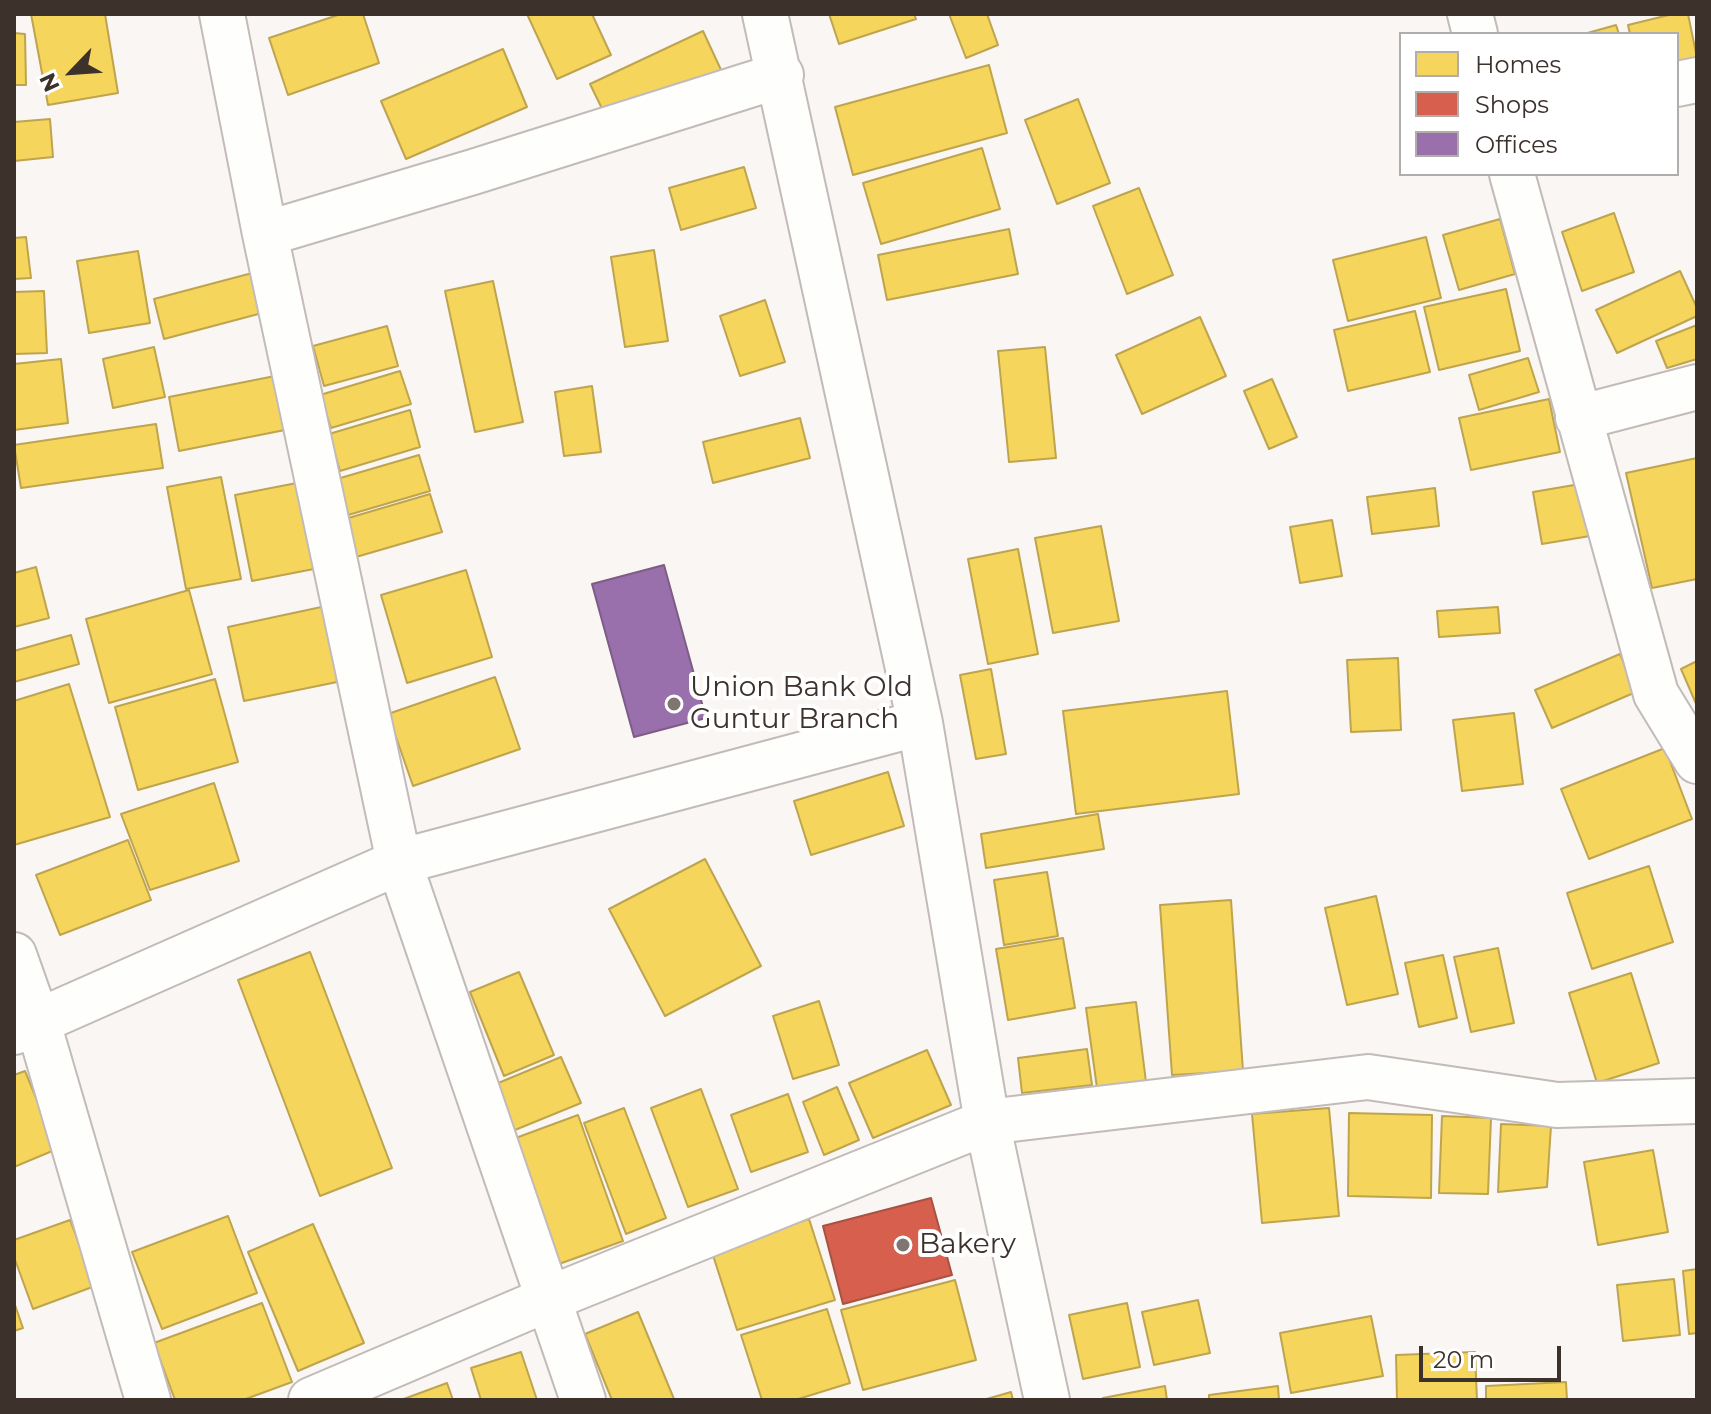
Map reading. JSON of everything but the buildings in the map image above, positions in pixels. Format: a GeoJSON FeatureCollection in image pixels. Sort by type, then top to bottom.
{"type":"FeatureCollection","features":[{"type":"Feature","properties":{"kind":"street"},"geometry":{"type":"LineString","coordinates":[[222,14],[265,234],[399,862],[583,1400]]}},
{"type":"Feature","properties":{"kind":"street"},"geometry":{"type":"LineString","coordinates":[[765,14],[781,75],[920,723],[987,1122],[1047,1400]]}},
{"type":"Feature","properties":{"kind":"street"},"geometry":{"type":"LineString","coordinates":[[265,234],[781,75]]}},
{"type":"Feature","properties":{"kind":"street"},"geometry":{"type":"LineString","coordinates":[[1513,176],[1656,694],[1697,761]]}},
{"type":"Feature","properties":{"kind":"street"},"geometry":{"type":"LineString","coordinates":[[1578,418],[1697,387]]}},
{"type":"Feature","properties":{"kind":"street"},"geometry":{"type":"LineString","coordinates":[[26,1027],[399,862],[920,723]]}},
{"type":"Feature","properties":{"kind":"street"},"geometry":{"type":"LineString","coordinates":[[14,955],[26,1027],[148,1400]]}},
{"type":"Feature","properties":{"kind":"street"},"geometry":{"type":"LineString","coordinates":[[311,1400],[548,1299],[987,1122],[1368,1077],[1557,1105],[1697,1101]]}},
{"type":"Feature","properties":{"kind":"place","name":"Union Bank Old Guntur Branch"},"geometry":{"type":"Point","coordinates":[674,704]}},
{"type":"Feature","properties":{"kind":"place","name":"Bakery"},"geometry":{"type":"Point","coordinates":[903,1245]}}]}
